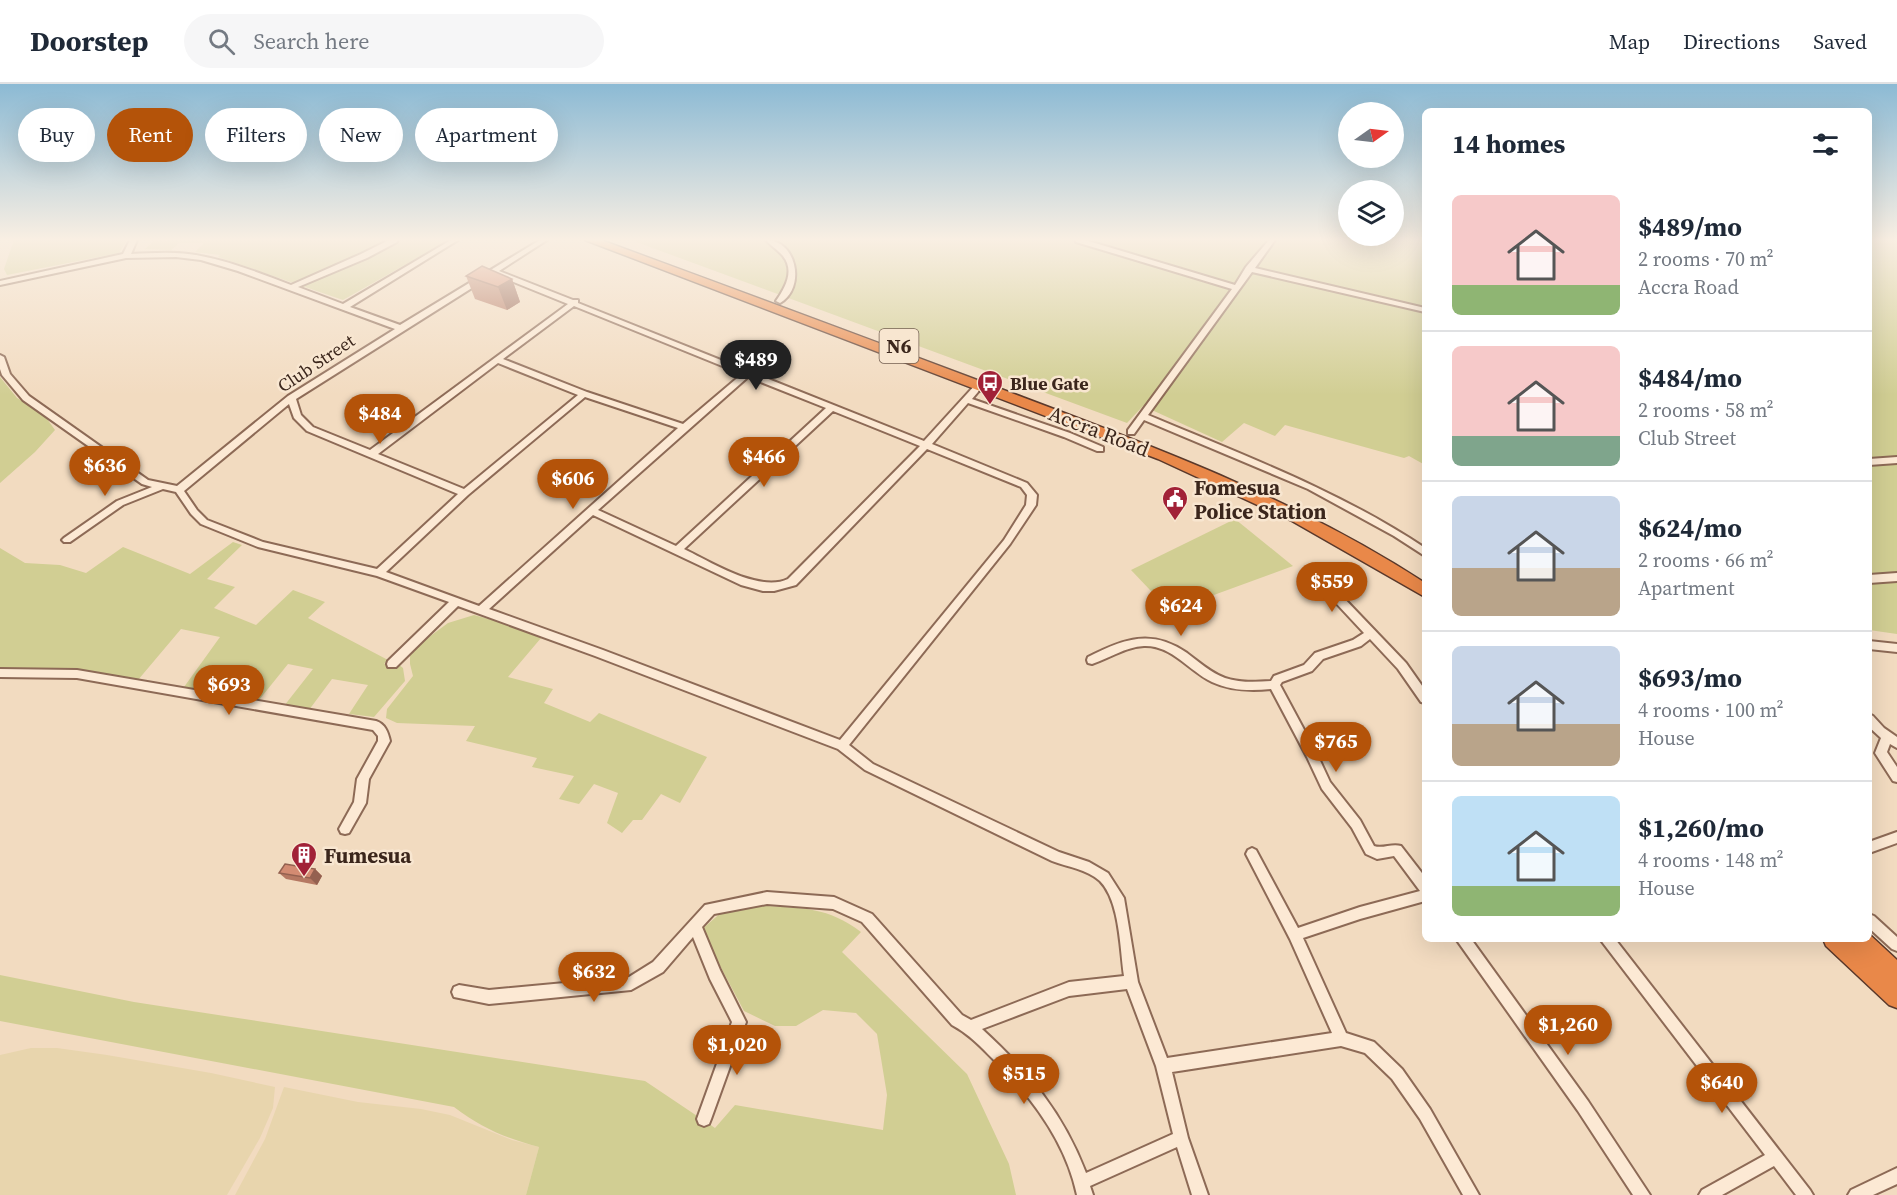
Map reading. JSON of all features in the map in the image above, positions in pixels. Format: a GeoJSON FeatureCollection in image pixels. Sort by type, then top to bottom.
{"type":"FeatureCollection","features":[{"type":"Feature","properties":{"kind":"highway","name":"Accra Road"},"geometry":{"type":"LineString","coordinates":[[729,292],[1163,455],[1253,494],[1331,534],[1422,589]]}},
{"type":"Feature","properties":{"kind":"highway","name":"Accra Road"},"geometry":{"type":"LineString","coordinates":[[755,292],[1131,432],[1233,473],[1327,519],[1422,575]]}},
{"type":"Feature","properties":{"kind":"highway"},"geometry":{"type":"LineString","coordinates":[[1837,942],[1897,997]]}},
{"type":"Feature","properties":{"kind":"highway"},"geometry":{"type":"LineString","coordinates":[[1861,942],[1897,975]]}},
{"type":"Feature","properties":{"kind":"street"},"geometry":{"type":"LineString","coordinates":[[301,292],[400,328]]}},
{"type":"Feature","properties":{"kind":"street"},"geometry":{"type":"LineString","coordinates":[[344,307],[369,292]]}},
{"type":"Feature","properties":{"kind":"street","name":"Club Street"},"geometry":{"type":"LineString","coordinates":[[179,490],[291,398],[459,292]]}},
{"type":"Feature","properties":{"kind":"street"},"geometry":{"type":"LineString","coordinates":[[548,292],[927,444],[1024,485],[1032,495],[1031,505],[1007,542],[842,746]]}},
{"type":"Feature","properties":{"kind":"street"},"geometry":{"type":"LineString","coordinates":[[780,301],[786,292]]}},
{"type":"Feature","properties":{"kind":"street"},"geometry":{"type":"LineString","coordinates":[[1131,432],[1232,292]]}},
{"type":"Feature","properties":{"kind":"street"},"geometry":{"type":"LineString","coordinates":[[1348,292],[1422,309]]}},
{"type":"Feature","properties":{"kind":"street"},"geometry":{"type":"LineString","coordinates":[[370,455],[575,302]]}},
{"type":"Feature","properties":{"kind":"street"},"geometry":{"type":"LineString","coordinates":[[0,357],[6,375],[26,398],[145,482],[179,490],[204,522],[261,544],[380,573],[599,653],[842,746],[869,767],[1056,857],[1085,866],[1104,877],[1120,902],[1131,982],[1163,1066],[1181,1138],[1200,1195]]}},
{"type":"Feature","properties":{"kind":"street"},"geometry":{"type":"LineString","coordinates":[[498,360],[584,394],[682,427]]}},
{"type":"Feature","properties":{"kind":"street"},"geometry":{"type":"LineString","coordinates":[[480,611],[593,511],[682,427],[748,373]]}},
{"type":"Feature","properties":{"kind":"street"},"geometry":{"type":"LineString","coordinates":[[593,511],[745,582],[770,589],[780,589],[792,582],[927,444],[980,386]]}},
{"type":"Feature","properties":{"kind":"street"},"geometry":{"type":"LineString","coordinates":[[380,573],[465,493],[584,394]]}},
{"type":"Feature","properties":{"kind":"street"},"geometry":{"type":"LineString","coordinates":[[291,398],[297,416],[310,429],[465,493]]}},
{"type":"Feature","properties":{"kind":"street"},"geometry":{"type":"LineString","coordinates":[[967,400],[1100,449]]}},
{"type":"Feature","properties":{"kind":"street"},"geometry":{"type":"LineString","coordinates":[[678,549],[832,407]]}},
{"type":"Feature","properties":{"kind":"street"},"geometry":{"type":"LineString","coordinates":[[1143,416],[1311,487],[1397,534],[1422,551]]}},
{"type":"Feature","properties":{"kind":"street"},"geometry":{"type":"LineString","coordinates":[[1872,462],[1897,460]]}},
{"type":"Feature","properties":{"kind":"street"},"geometry":{"type":"LineString","coordinates":[[68,540],[120,503],[160,487]]}},
{"type":"Feature","properties":{"kind":"street"},"geometry":{"type":"LineString","coordinates":[[1313,573],[1402,666],[1422,695]]}},
{"type":"Feature","properties":{"kind":"street"},"geometry":{"type":"LineString","coordinates":[[1872,579],[1897,577]]}},
{"type":"Feature","properties":{"kind":"street"},"geometry":{"type":"LineString","coordinates":[[392,664],[456,602]]}},
{"type":"Feature","properties":{"kind":"street"},"geometry":{"type":"LineString","coordinates":[[1274,685],[1278,679],[1308,668],[1319,656],[1357,643],[1372,633]]}},
{"type":"Feature","properties":{"kind":"street"},"geometry":{"type":"LineString","coordinates":[[1092,660],[1115,648],[1152,640],[1171,648],[1214,678],[1242,687],[1274,685]]}},
{"type":"Feature","properties":{"kind":"street"},"geometry":{"type":"LineString","coordinates":[[1872,645],[1897,648]]}},
{"type":"Feature","properties":{"kind":"street"},"geometry":{"type":"LineString","coordinates":[[0,673],[77,674],[376,726],[383,734],[384,741],[363,779],[360,803],[345,828]]}},
{"type":"Feature","properties":{"kind":"street"},"geometry":{"type":"LineString","coordinates":[[1274,685],[1326,785],[1356,824],[1370,850],[1377,853],[1397,850],[1422,883]]}},
{"type":"Feature","properties":{"kind":"street"},"geometry":{"type":"LineString","coordinates":[[1872,722],[1892,740],[1881,753],[1897,777]]}},
{"type":"Feature","properties":{"kind":"street"},"geometry":{"type":"LineString","coordinates":[[1872,847],[1897,837]]}},
{"type":"Feature","properties":{"kind":"street"},"geometry":{"type":"LineString","coordinates":[[1252,854],[1295,935],[1341,1039]]}},
{"type":"Feature","properties":{"kind":"street"},"geometry":{"type":"LineString","coordinates":[[1295,935],[1360,913],[1422,888]]}},
{"type":"Feature","properties":{"kind":"street"},"geometry":{"type":"LineString","coordinates":[[459,992],[489,997],[631,983],[658,967],[710,909],[767,898],[834,903],[867,918],[957,1020],[969,1027],[1030,1086],[1056,1122],[1073,1156],[1083,1188],[1181,1138]]}},
{"type":"Feature","properties":{"kind":"street"},"geometry":{"type":"LineString","coordinates":[[1872,923],[1897,945]]}},
{"type":"Feature","properties":{"kind":"street"},"geometry":{"type":"LineString","coordinates":[[695,925],[715,974],[739,1022],[704,1119]]}},
{"type":"Feature","properties":{"kind":"street"},"geometry":{"type":"LineString","coordinates":[[1465,942],[1583,1106],[1642,1195]]}},
{"type":"Feature","properties":{"kind":"street"},"geometry":{"type":"LineString","coordinates":[[1609,942],[1805,1195]]}},
{"type":"Feature","properties":{"kind":"street"},"geometry":{"type":"LineString","coordinates":[[969,1027],[1069,989],[1131,982]]}},
{"type":"Feature","properties":{"kind":"street"},"geometry":{"type":"LineString","coordinates":[[1163,1066],[1341,1039],[1369,1047],[1397,1074],[1425,1114],[1471,1195]]}},
{"type":"Feature","properties":{"kind":"street"},"geometry":{"type":"LineString","coordinates":[[1717,1193],[1776,1157]]}},
{"type":"Feature","properties":{"kind":"street"},"geometry":{"type":"LineString","coordinates":[[1856,1195],[1897,1176]]}},
{"type":"Feature","properties":{"kind":"shaded area"},"geometry":{"type":"Polygon","coordinates":[[[319,292],[357,292],[343,300],[319,292]]]}},
{"type":"Feature","properties":{"kind":"shaded area"},"geometry":{"type":"Polygon","coordinates":[[[772,292],[1422,292],[1422,463],[1409,456],[1404,458],[1285,425],[1275,436],[1244,423],[1222,442],[1143,406],[1127,423],[772,292]]]}},
{"type":"Feature","properties":{"kind":"shaded area"},"geometry":{"type":"Polygon","coordinates":[[[1872,292],[1897,292],[1897,634],[1872,630],[1872,292]]]}},
{"type":"Feature","properties":{"kind":"shaded area"},"geometry":{"type":"Polygon","coordinates":[[[0,377],[17,398],[42,412],[55,430],[35,452],[0,483],[0,377]]]}},
{"type":"Feature","properties":{"kind":"shaded area"},"geometry":{"type":"Polygon","coordinates":[[[1235,519],[1293,566],[1170,611],[1131,570],[1235,519]]]}},
{"type":"Feature","properties":{"kind":"shaded area"},"geometry":{"type":"Polygon","coordinates":[[[233,542],[242,545],[207,579],[235,587],[214,608],[256,625],[293,590],[325,602],[308,618],[388,660],[384,664],[398,664],[403,668],[405,681],[374,717],[349,714],[368,685],[332,679],[309,710],[284,706],[313,669],[288,664],[259,700],[184,687],[220,637],[181,629],[138,680],[0,669],[0,548],[25,563],[60,565],[86,573],[123,547],[190,574],[233,542]]]}},
{"type":"Feature","properties":{"kind":"shaded area"},"geometry":{"type":"Polygon","coordinates":[[[474,615],[507,624],[541,638],[508,677],[553,689],[544,703],[590,722],[599,713],[707,757],[680,803],[661,794],[642,820],[633,820],[622,833],[607,823],[618,793],[594,784],[579,804],[559,799],[574,776],[532,767],[537,758],[466,741],[475,726],[397,723],[386,718],[387,709],[413,676],[410,651],[448,623],[474,615]]]}},
{"type":"Feature","properties":{"kind":"shaded area"},"geometry":{"type":"Polygon","coordinates":[[[764,906],[815,910],[837,918],[861,932],[842,952],[967,1074],[1009,1164],[1016,1195],[526,1195],[539,1147],[494,1132],[454,1107],[0,1021],[0,975],[134,1002],[645,1081],[715,1128],[735,1105],[883,1130],[887,1095],[877,1034],[856,1013],[823,1010],[796,1026],[775,1026],[744,1011],[701,930],[723,911],[764,906]]]}},
{"type":"Feature","properties":{"kind":"shaded area"},"geometry":{"type":"Polygon","coordinates":[[[31,1048],[57,1048],[107,1055],[275,1087],[273,1108],[260,1138],[227,1195],[0,1195],[0,1055],[31,1048]]]}},
{"type":"Feature","properties":{"kind":"shaded area"},"geometry":{"type":"Polygon","coordinates":[[[284,1087],[358,1102],[421,1109],[450,1115],[512,1140],[539,1147],[526,1195],[235,1195],[265,1139],[284,1087]]]}},
{"type":"Feature","properties":{"kind":"building"},"geometry":{"type":"Polygon","coordinates":[[[285,864],[315,869],[310,878],[279,873],[285,864]]]}},
{"type":"Feature","properties":{"kind":"place","name":"Blue Gate"},"geometry":{"type":"Point","coordinates":[990,406]}},
{"type":"Feature","properties":{"kind":"place","name":"Fomesua Police Station"},"geometry":{"type":"Point","coordinates":[1175,522]}},
{"type":"Feature","properties":{"kind":"place","name":"Fumesua"},"geometry":{"type":"Point","coordinates":[304,878]}}]}
